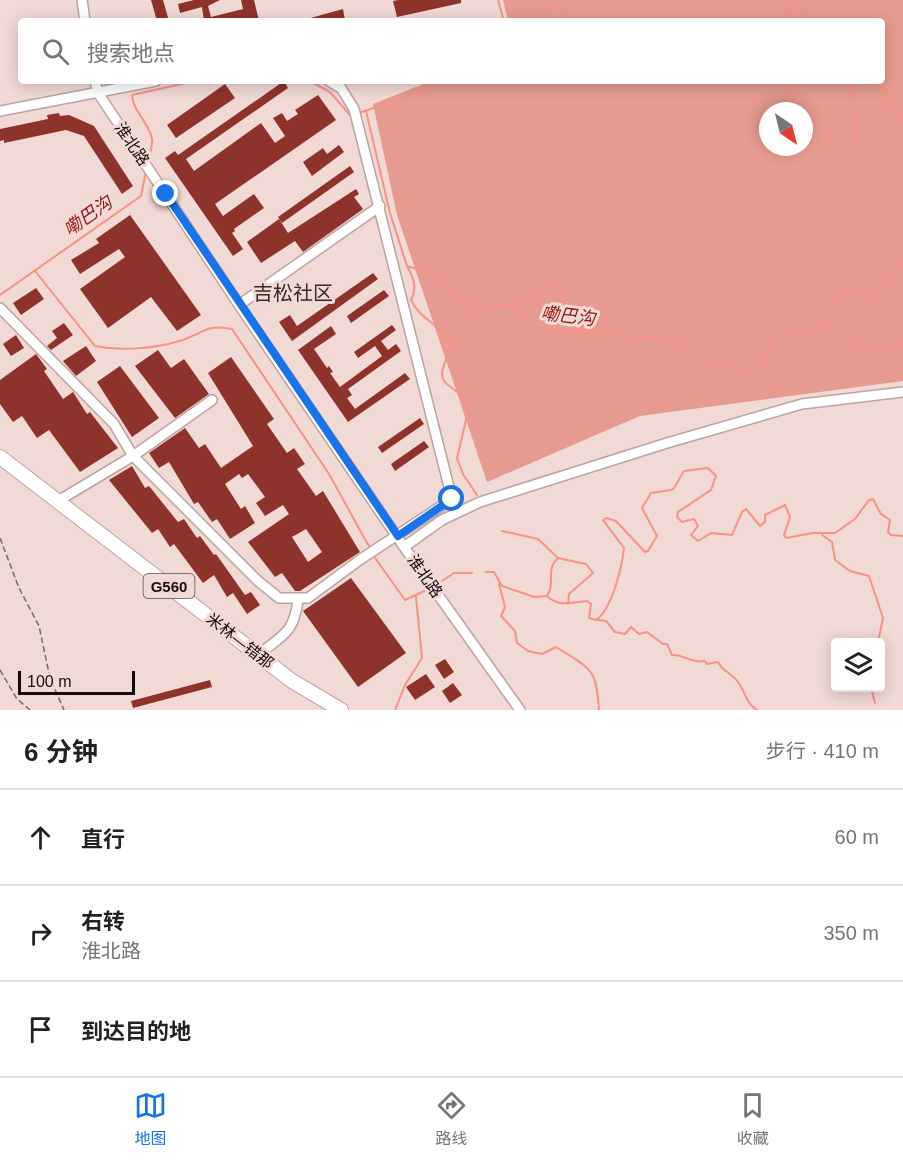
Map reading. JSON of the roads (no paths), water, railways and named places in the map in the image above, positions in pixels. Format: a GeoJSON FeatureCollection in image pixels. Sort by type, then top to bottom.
{"type":"FeatureCollection","features":[{"type":"Feature","properties":{"kind":"highway","name":"米林—错那"},"geometry":{"type":"LineString","coordinates":[[0,457],[258,655],[319,699],[341,710]]}},
{"type":"Feature","properties":{"kind":"street"},"geometry":{"type":"LineString","coordinates":[[82,0],[85,18]]}},
{"type":"Feature","properties":{"kind":"street","name":"淮北路"},"geometry":{"type":"LineString","coordinates":[[96,84],[98,93],[239,305],[404,547],[520,710]]}},
{"type":"Feature","properties":{"kind":"street"},"geometry":{"type":"LineString","coordinates":[[0,111],[142,84]]}},
{"type":"Feature","properties":{"kind":"street"},"geometry":{"type":"LineString","coordinates":[[0,308],[114,424],[133,456],[258,581],[279,598],[298,600],[308,598],[452,499],[354,109],[341,88],[334,84]]}},
{"type":"Feature","properties":{"kind":"street"},"geometry":{"type":"LineString","coordinates":[[239,305],[380,206]]}},
{"type":"Feature","properties":{"kind":"street"},"geometry":{"type":"LineString","coordinates":[[404,547],[442,520],[480,502],[667,443],[802,404],[903,392]]}},
{"type":"Feature","properties":{"kind":"street"},"geometry":{"type":"LineString","coordinates":[[58,501],[133,456],[212,400]]}},
{"type":"Feature","properties":{"kind":"street"},"geometry":{"type":"LineString","coordinates":[[258,655],[285,634],[295,620],[298,600]]}},
{"type":"Feature","properties":{"kind":"waterway"},"geometry":{"type":"LineString","coordinates":[[498,0],[503,18]]}},
{"type":"Feature","properties":{"kind":"waterway"},"geometry":{"type":"LineString","coordinates":[[506,0],[513,8],[526,14],[560,7],[565,14],[564,18]]}},
{"type":"Feature","properties":{"kind":"waterway"},"geometry":{"type":"LineString","coordinates":[[784,18],[785,9],[794,3],[804,12],[806,18]]}},
{"type":"Feature","properties":{"kind":"waterway","name":"嘞巴沟"},"geometry":{"type":"LineString","coordinates":[[148,163],[152,139],[148,127],[135,107],[132,95],[182,84]]}},
{"type":"Feature","properties":{"kind":"waterway","name":"嘞巴沟"},"geometry":{"type":"LineString","coordinates":[[315,84],[330,92],[350,115],[354,114]]}},
{"type":"Feature","properties":{"kind":"waterway"},"geometry":{"type":"LineString","coordinates":[[359,113],[426,90],[430,84]]}},
{"type":"Feature","properties":{"kind":"waterway"},"geometry":{"type":"LineString","coordinates":[[787,84],[794,96],[793,102]]}},
{"type":"Feature","properties":{"kind":"waterway"},"geometry":{"type":"LineString","coordinates":[[813,127],[836,133],[825,147],[827,155],[847,154],[855,148],[858,128],[849,84]]}},
{"type":"Feature","properties":{"kind":"waterway"},"geometry":{"type":"LineString","coordinates":[[883,84],[888,105],[903,118]]}},
{"type":"Feature","properties":{"kind":"waterway","name":"嘞巴沟"},"geometry":{"type":"LineString","coordinates":[[366,111],[390,213],[407,266],[441,276],[458,303],[519,306],[524,314],[525,324],[569,332],[603,331],[633,338],[659,336],[681,344],[706,363],[755,372],[764,359],[776,331],[782,330],[798,337],[808,334],[822,323],[837,299],[851,287],[868,291],[874,299],[881,298],[895,270],[903,263]]}},
{"type":"Feature","properties":{"kind":"waterway","name":"嘞巴沟"},"geometry":{"type":"LineString","coordinates":[[0,295],[141,196],[146,171]]}},
{"type":"Feature","properties":{"kind":"waterway"},"geometry":{"type":"LineString","coordinates":[[407,266],[413,278],[414,287],[411,300],[415,307],[439,329],[445,340],[450,340]]}},
{"type":"Feature","properties":{"kind":"waterway"},"geometry":{"type":"LineString","coordinates":[[35,271],[95,346],[126,349],[148,347],[187,339],[210,329],[232,329],[329,474],[371,550]]}},
{"type":"Feature","properties":{"kind":"waterway"},"geometry":{"type":"LineString","coordinates":[[517,304],[536,300],[538,287],[541,286],[563,289],[565,291],[564,305],[579,315],[579,333]]}},
{"type":"Feature","properties":{"kind":"waterway"},"geometry":{"type":"LineString","coordinates":[[477,495],[463,474],[457,458],[470,403],[444,381],[442,372],[450,340],[470,323],[478,305]]}},
{"type":"Feature","properties":{"kind":"waterway"},"geometry":{"type":"LineString","coordinates":[[826,322],[843,336],[852,337],[853,346],[858,353],[903,345]]}},
{"type":"Feature","properties":{"kind":"waterway"},"geometry":{"type":"LineString","coordinates":[[486,572],[494,572],[502,586],[534,597],[547,596],[561,603],[587,601],[591,604],[589,618],[596,620],[602,615],[611,597],[624,548],[603,520],[606,518],[616,521],[645,552],[648,551],[657,536],[642,508],[651,493],[673,489],[684,471],[708,468],[716,476],[711,490],[678,512],[677,517],[682,522],[694,519],[698,526],[691,535],[698,541],[711,533],[732,535],[742,512],[746,509],[760,526],[765,522],[765,515],[785,505],[790,517],[784,535],[786,538],[813,533],[835,533],[855,519],[869,500],[873,499],[881,514],[890,520],[888,532],[891,535],[903,536]]}},
{"type":"Feature","properties":{"kind":"waterway"},"geometry":{"type":"LineString","coordinates":[[502,531],[538,539],[557,557]]}},
{"type":"Feature","properties":{"kind":"waterway"},"geometry":{"type":"LineString","coordinates":[[822,535],[832,542],[835,560],[850,571],[869,576],[883,618],[879,638]]}},
{"type":"Feature","properties":{"kind":"waterway"},"geometry":{"type":"LineString","coordinates":[[373,555],[405,600],[431,588]]}},
{"type":"Feature","properties":{"kind":"waterway"},"geometry":{"type":"LineString","coordinates":[[547,596],[551,587],[552,567],[558,558],[586,564],[593,573],[569,594],[568,604]]}},
{"type":"Feature","properties":{"kind":"waterway"},"geometry":{"type":"LineString","coordinates":[[436,585],[454,573],[472,573]]}},
{"type":"Feature","properties":{"kind":"waterway"},"geometry":{"type":"LineString","coordinates":[[499,584],[505,607],[501,616],[515,631],[517,643],[528,651],[542,654],[556,647],[585,666],[594,677],[599,710]]}},
{"type":"Feature","properties":{"kind":"waterway"},"geometry":{"type":"LineString","coordinates":[[395,710],[405,685],[422,658],[416,597]]}},
{"type":"Feature","properties":{"kind":"waterway"},"geometry":{"type":"LineString","coordinates":[[597,620],[606,621],[615,632],[625,634],[631,627],[639,634],[647,632],[663,644],[667,644],[672,655],[700,662],[705,661],[707,664],[718,662],[736,679],[750,704],[757,710]]}},
{"type":"Feature","properties":{"kind":"waterway"},"geometry":{"type":"LineString","coordinates":[[872,692],[875,703]]}},
{"type":"Feature","properties":{"kind":"district","name":"吉松社区"},"geometry":{"type":"Point","coordinates":[293,293]}}]}
